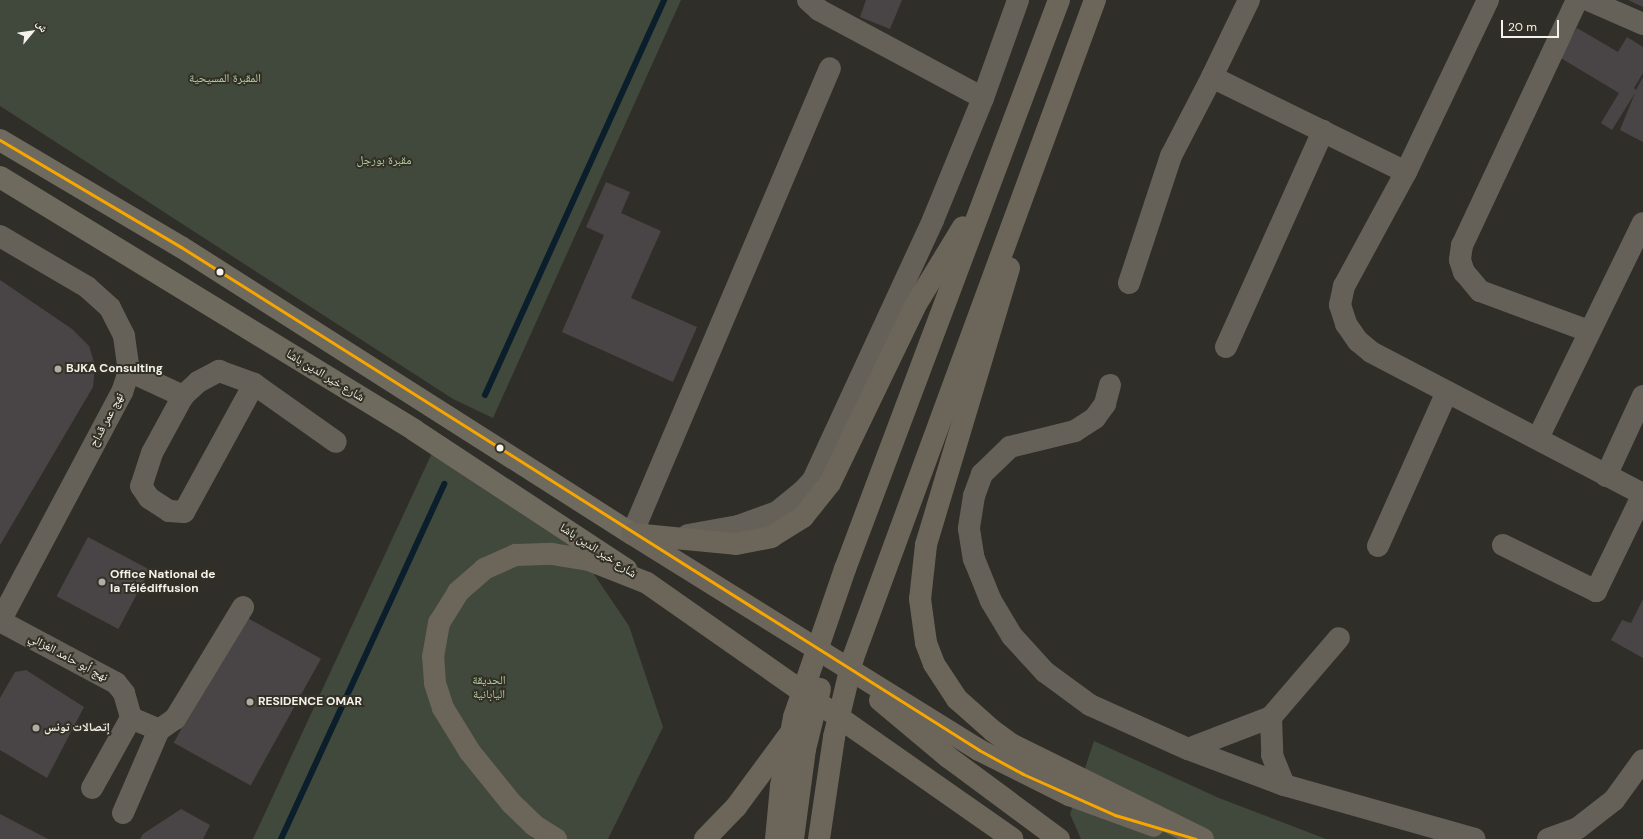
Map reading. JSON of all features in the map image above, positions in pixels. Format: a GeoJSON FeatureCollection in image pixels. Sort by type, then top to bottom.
{"type":"FeatureCollection","features":[{"type":"Feature","properties":{"kind":"highway"},"geometry":{"type":"LineString","coordinates":[[776,839],[792,725],[845,569],[979,207],[1059,0]]}},
{"type":"Feature","properties":{"kind":"highway"},"geometry":{"type":"LineString","coordinates":[[819,839],[834,737],[853,658],[879,581],[1095,0]]}},
{"type":"Feature","properties":{"kind":"highway"},"geometry":{"type":"LineString","coordinates":[[1044,134],[1030,201],[932,519],[922,572],[921,621],[931,657],[946,683],[972,715],[992,731],[1011,744],[1202,839]]}},
{"type":"Feature","properties":{"kind":"highway"},"geometry":{"type":"LineString","coordinates":[[632,534],[676,536],[717,544],[754,542],[788,528],[803,517],[837,470],[929,280],[979,207]]}},
{"type":"Feature","properties":{"kind":"highway"},"geometry":{"type":"LineString","coordinates":[[632,534],[1023,774],[1115,814],[1196,839]]}},
{"type":"Feature","properties":{"kind":"highway"},"geometry":{"type":"LineString","coordinates":[[556,839],[534,825],[512,804],[456,731],[443,708],[435,683],[433,657],[439,623],[458,592],[484,569],[516,555],[552,554],[589,560],[646,583],[1008,836]]}},
{"type":"Feature","properties":{"kind":"highway"},"geometry":{"type":"LineString","coordinates":[[793,839],[805,749],[836,632],[845,569]]}},
{"type":"Feature","properties":{"kind":"highway"},"geometry":{"type":"LineString","coordinates":[[843,664],[911,728],[1059,839]]}},
{"type":"Feature","properties":{"kind":"highway"},"geometry":{"type":"LineString","coordinates":[[705,839],[736,807],[792,725]]}},
{"type":"Feature","properties":{"kind":"main road"},"geometry":{"type":"LineString","coordinates":[[0,140],[181,248],[632,534]]}},
{"type":"Feature","properties":{"kind":"main road","name":"شارع خير الدين باشا"},"geometry":{"type":"LineString","coordinates":[[0,177],[414,430],[646,583]]}},
{"type":"Feature","properties":{"kind":"street"},"geometry":{"type":"LineString","coordinates":[[808,0],[819,10],[983,98]]}},
{"type":"Feature","properties":{"kind":"street"},"geometry":{"type":"LineString","coordinates":[[676,536],[717,531],[757,520],[790,503],[813,480],[933,220],[983,98],[1018,0]]}},
{"type":"Feature","properties":{"kind":"street"},"geometry":{"type":"LineString","coordinates":[[1129,283],[1171,156],[1212,77],[1249,0]]}},
{"type":"Feature","properties":{"kind":"street"},"geometry":{"type":"LineString","coordinates":[[1488,0],[1406,172],[1344,286],[1340,305],[1346,324],[1358,341],[1388,362],[1538,438],[1606,476],[1643,494],[1596,591],[1503,545]]}},
{"type":"Feature","properties":{"kind":"street"},"geometry":{"type":"LineString","coordinates":[[1577,0],[1462,245],[1460,260],[1467,277],[1480,291],[1589,331]]}},
{"type":"Feature","properties":{"kind":"street"},"geometry":{"type":"LineString","coordinates":[[1588,0],[1643,24]]}},
{"type":"Feature","properties":{"kind":"street"},"geometry":{"type":"LineString","coordinates":[[632,534],[830,68]]}},
{"type":"Feature","properties":{"kind":"street"},"geometry":{"type":"LineString","coordinates":[[1212,77],[1406,172]]}},
{"type":"Feature","properties":{"kind":"street"},"geometry":{"type":"LineString","coordinates":[[1226,347],[1323,131]]}},
{"type":"Feature","properties":{"kind":"street"},"geometry":{"type":"LineString","coordinates":[[1538,438],[1643,223]]}},
{"type":"Feature","properties":{"kind":"street","name":"نهج عمر قداح"},"geometry":{"type":"LineString","coordinates":[[0,236],[87,287],[110,308],[124,336],[129,371],[122,392],[0,621]]}},
{"type":"Feature","properties":{"kind":"street"},"geometry":{"type":"LineString","coordinates":[[129,371],[183,396]]}},
{"type":"Feature","properties":{"kind":"street"},"geometry":{"type":"LineString","coordinates":[[254,384],[184,512],[169,511],[149,498],[141,486],[152,453],[183,396],[198,382],[219,371],[254,384],[336,442]]}},
{"type":"Feature","properties":{"kind":"street"},"geometry":{"type":"LineString","coordinates":[[1110,385],[1105,404],[1095,418],[1075,431],[1010,448],[982,474],[974,496],[969,529],[974,559],[992,601],[1012,636],[1045,672],[1090,705],[1188,749],[1284,785],[1475,839]]}},
{"type":"Feature","properties":{"kind":"street"},"geometry":{"type":"LineString","coordinates":[[1378,546],[1447,392]]}},
{"type":"Feature","properties":{"kind":"street"},"geometry":{"type":"LineString","coordinates":[[1606,476],[1643,396]]}},
{"type":"Feature","properties":{"kind":"street"},"geometry":{"type":"LineString","coordinates":[[123,814],[159,730],[175,719],[243,606]]}},
{"type":"Feature","properties":{"kind":"street","name":"نهج أبو حامد الغزالي"},"geometry":{"type":"LineString","coordinates":[[0,621],[116,683],[124,694],[131,718]]}},
{"type":"Feature","properties":{"kind":"street"},"geometry":{"type":"LineString","coordinates":[[1188,749],[1271,717],[1287,702],[1339,638]]}},
{"type":"Feature","properties":{"kind":"street"},"geometry":{"type":"LineString","coordinates":[[1271,717],[1272,755],[1284,785]]}},
{"type":"Feature","properties":{"kind":"street"},"geometry":{"type":"LineString","coordinates":[[92,788],[131,718],[159,730]]}},
{"type":"Feature","properties":{"kind":"street"},"geometry":{"type":"LineString","coordinates":[[1548,839],[1578,828],[1614,800],[1643,760]]}},
{"type":"Feature","properties":{"kind":"green space","name":"مقبرة بورجل"},"geometry":{"type":"Polygon","coordinates":[[[0,0],[681,0],[493,418],[453,399],[0,106],[0,0]]]}},
{"type":"Feature","properties":{"kind":"green space","name":"الحديقة اليابانية"},"geometry":{"type":"Polygon","coordinates":[[[432,453],[575,546],[629,626],[663,727],[608,839],[253,839],[432,453]]]}},
{"type":"Feature","properties":{"kind":"green space"},"geometry":{"type":"Polygon","coordinates":[[[1094,741],[1219,798],[1326,839],[1081,839],[1070,814],[1094,741]]]}},
{"type":"Feature","properties":{"kind":"building"},"geometry":{"type":"Polygon","coordinates":[[[866,0],[902,0],[890,29],[860,17],[866,0]]]}},
{"type":"Feature","properties":{"kind":"building"},"geometry":{"type":"Polygon","coordinates":[[[1628,0],[1643,0],[1643,7],[1628,0]]]}},
{"type":"Feature","properties":{"kind":"building"},"geometry":{"type":"Polygon","coordinates":[[[1577,28],[1618,52],[1627,37],[1643,47],[1643,73],[1634,88],[1636,90],[1643,77],[1643,142],[1620,130],[1635,93],[1612,130],[1601,123],[1619,93],[1559,57],[1577,28]]]}},
{"type":"Feature","properties":{"kind":"building"},"geometry":{"type":"Polygon","coordinates":[[[606,182],[630,192],[621,213],[661,231],[631,298],[697,327],[673,382],[562,332],[604,235],[586,227],[606,182]]]}},
{"type":"Feature","properties":{"kind":"building"},"geometry":{"type":"Polygon","coordinates":[[[0,280],[72,329],[89,346],[95,365],[93,387],[0,545],[0,280]]]}},
{"type":"Feature","properties":{"kind":"building","name":"Office National de la Télédiffusion"},"geometry":{"type":"Polygon","coordinates":[[[88,537],[150,570],[118,629],[57,596],[88,537]]]}},
{"type":"Feature","properties":{"kind":"building"},"geometry":{"type":"Polygon","coordinates":[[[1643,599],[1643,658],[1611,640],[1622,620],[1631,623],[1643,599]]]}},
{"type":"Feature","properties":{"kind":"building","name":"RESIDENCE OMAR"},"geometry":{"type":"Polygon","coordinates":[[[244,616],[321,659],[251,785],[174,743],[244,616]]]}},
{"type":"Feature","properties":{"kind":"building","name":"إتصالات تونس"},"geometry":{"type":"Polygon","coordinates":[[[26,670],[84,707],[47,778],[0,750],[0,698],[15,672],[26,670]]]}},
{"type":"Feature","properties":{"kind":"building"},"geometry":{"type":"Polygon","coordinates":[[[181,809],[210,825],[203,839],[140,839],[143,834],[181,809]]]}},
{"type":"Feature","properties":{"kind":"building"},"geometry":{"type":"Polygon","coordinates":[[[0,814],[48,839],[0,839],[0,814]]]}},
{"type":"Feature","properties":{"kind":"waterway"},"geometry":{"type":"LineString","coordinates":[[485,395],[664,0]]}},
{"type":"Feature","properties":{"kind":"waterway"},"geometry":{"type":"LineString","coordinates":[[281,839],[444,484]]}},
{"type":"Feature","properties":{"kind":"transit line","name":"20"},"geometry":{"type":"LineString","coordinates":[[0,140],[181,247],[979,750],[1023,774],[1115,815],[1196,839]]}},
{"type":"Feature","properties":{"kind":"place","name":"BJKA Consulting"},"geometry":{"type":"Point","coordinates":[58,369]}},
{"type":"Feature","properties":{"kind":"place","name":"Office National de la Télédiffusion"},"geometry":{"type":"Point","coordinates":[102,582]}},
{"type":"Feature","properties":{"kind":"place","name":"RESIDENCE OMAR"},"geometry":{"type":"Point","coordinates":[250,702]}},
{"type":"Feature","properties":{"kind":"place","name":"إتصالات تونس"},"geometry":{"type":"Point","coordinates":[36,728]}},
{"type":"Feature","properties":{"kind":"park label","name":"المقبرة المسيحية"},"geometry":{"type":"Point","coordinates":[225,79]}}]}
